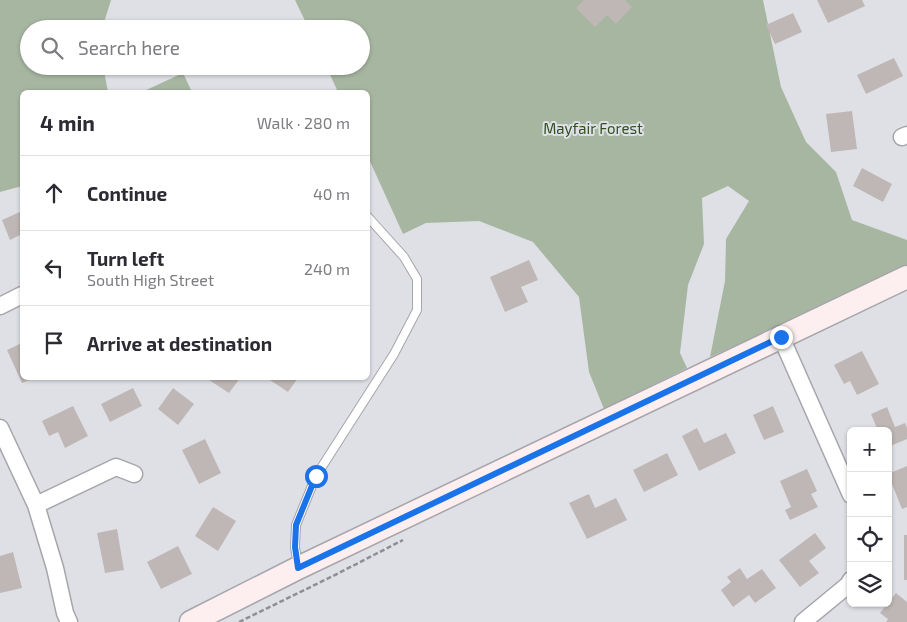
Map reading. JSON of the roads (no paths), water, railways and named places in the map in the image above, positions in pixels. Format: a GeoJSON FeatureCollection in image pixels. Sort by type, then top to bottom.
{"type":"FeatureCollection","features":[{"type":"Feature","properties":{"kind":"street"},"geometry":{"type":"LineString","coordinates":[[191,622],[298,568],[907,277]]}},
{"type":"Feature","properties":{"kind":"street"},"geometry":{"type":"LineString","coordinates":[[0,306],[20,296]]}},
{"type":"Feature","properties":{"kind":"street"},"geometry":{"type":"LineString","coordinates":[[781,337],[847,486]]}},
{"type":"Feature","properties":{"kind":"street"},"geometry":{"type":"LineString","coordinates":[[0,428],[36,505],[55,568],[65,614],[69,622]]}},
{"type":"Feature","properties":{"kind":"street"},"geometry":{"type":"LineString","coordinates":[[36,505],[116,467],[134,474]]}},
{"type":"Feature","properties":{"kind":"street"},"geometry":{"type":"LineString","coordinates":[[803,622],[847,586]]}},
{"type":"Feature","properties":{"kind":"lane"},"geometry":{"type":"LineString","coordinates":[[298,568],[295,547],[296,525],[316,476],[394,354],[417,310],[417,279],[404,257],[370,219]]}},
{"type":"Feature","properties":{"kind":"park label","name":"Mayfair Forest"},"geometry":{"type":"Point","coordinates":[593,129]}}]}
